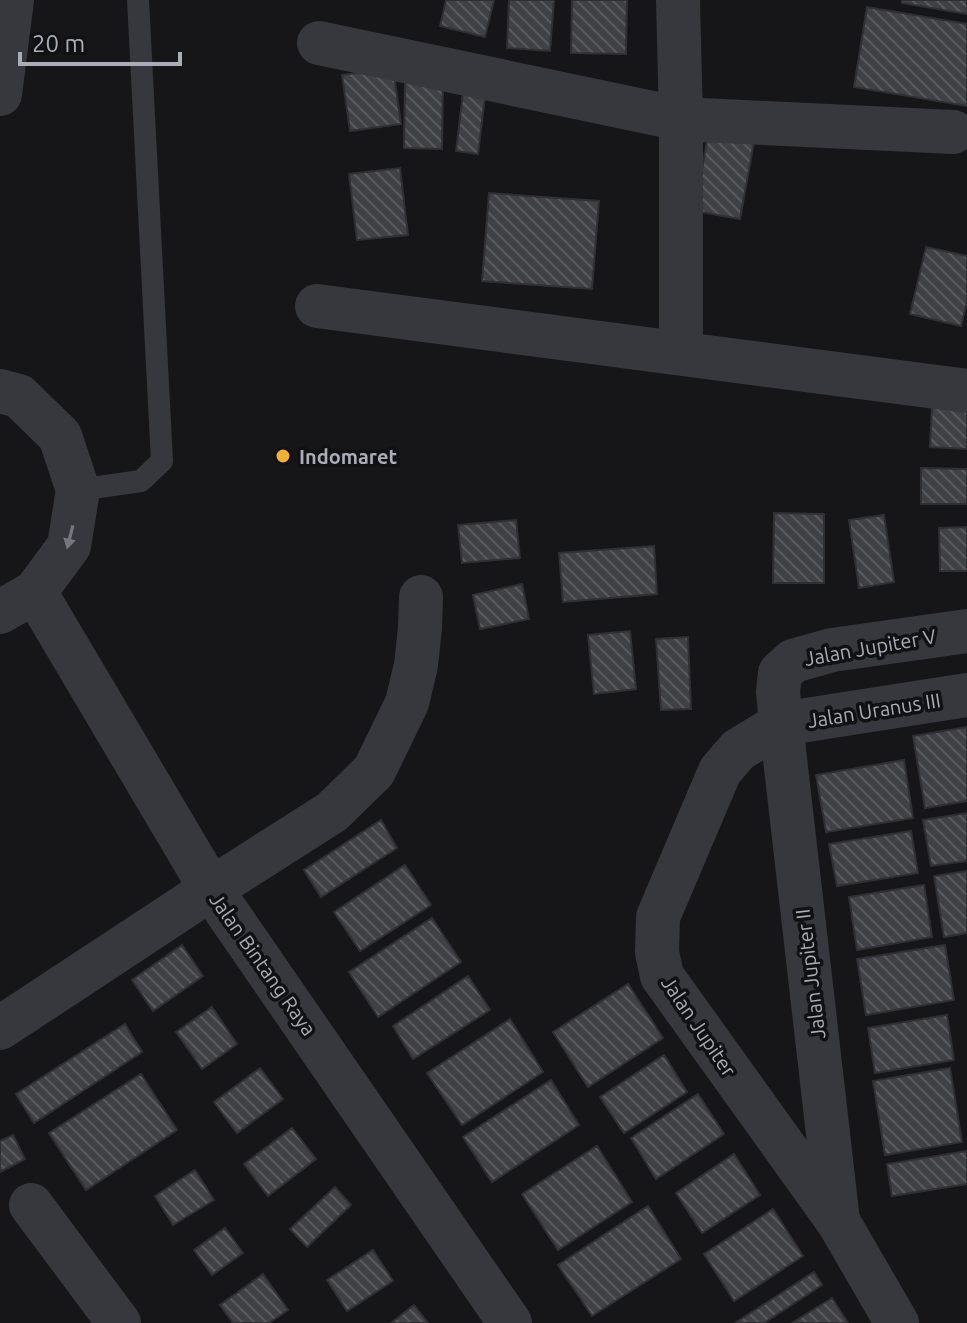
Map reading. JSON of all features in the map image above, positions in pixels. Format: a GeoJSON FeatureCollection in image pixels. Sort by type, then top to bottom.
{"type":"FeatureCollection","features":[{"type":"Feature","properties":{"kind":"street"},"geometry":{"type":"LineString","coordinates":[[1,73],[12,0]]}},
{"type":"Feature","properties":{"kind":"street"},"geometry":{"type":"LineString","coordinates":[[678,0],[681,353]]}},
{"type":"Feature","properties":{"kind":"street"},"geometry":{"type":"LineString","coordinates":[[319,43],[681,119],[953,132]]}},
{"type":"Feature","properties":{"kind":"street"},"geometry":{"type":"LineString","coordinates":[[317,306],[967,391]]}},
{"type":"Feature","properties":{"kind":"street"},"geometry":{"type":"LineString","coordinates":[[0,391],[19,396],[60,436],[78,490],[69,546],[17,602]]}},
{"type":"Feature","properties":{"kind":"street"},"geometry":{"type":"LineString","coordinates":[[0,1028],[332,812],[374,771],[407,703],[416,665],[421,597]]}},
{"type":"Feature","properties":{"kind":"street","name":"Jalan Bintang Raya"},"geometry":{"type":"LineString","coordinates":[[17,602],[510,1323]]}},
{"type":"Feature","properties":{"kind":"street","name":"Jalan Jupiter V"},"geometry":{"type":"LineString","coordinates":[[781,724],[780,673],[793,661],[832,650],[967,631]]}},
{"type":"Feature","properties":{"kind":"street","name":"Jalan Uranus III"},"geometry":{"type":"LineString","coordinates":[[781,724],[967,695]]}},
{"type":"Feature","properties":{"kind":"street","name":"Jalan Jupiter II"},"geometry":{"type":"LineString","coordinates":[[781,724],[839,1223]]}},
{"type":"Feature","properties":{"kind":"street","name":"Jalan Jupiter"},"geometry":{"type":"LineString","coordinates":[[781,724],[738,750],[720,771],[658,917],[657,952],[662,976],[839,1223],[897,1323]]}},
{"type":"Feature","properties":{"kind":"street"},"geometry":{"type":"LineString","coordinates":[[31,1205],[119,1323]]}},
{"type":"Feature","properties":{"kind":"lane"},"geometry":{"type":"LineString","coordinates":[[78,490],[141,481],[162,461],[138,0]]}},
{"type":"Feature","properties":{"kind":"building"},"geometry":{"type":"Polygon","coordinates":[[[446,0],[494,0],[485,37],[440,26],[446,0]]]}},
{"type":"Feature","properties":{"kind":"building"},"geometry":{"type":"Polygon","coordinates":[[[509,0],[554,0],[550,51],[507,48],[509,0]]]}},
{"type":"Feature","properties":{"kind":"building"},"geometry":{"type":"Polygon","coordinates":[[[572,0],[627,0],[626,54],[571,53],[572,0]]]}},
{"type":"Feature","properties":{"kind":"building"},"geometry":{"type":"Polygon","coordinates":[[[902,0],[967,0],[967,14],[902,3],[902,0]]]}},
{"type":"Feature","properties":{"kind":"building"},"geometry":{"type":"Polygon","coordinates":[[[867,7],[967,24],[967,106],[854,87],[867,7]]]}},
{"type":"Feature","properties":{"kind":"building"},"geometry":{"type":"Polygon","coordinates":[[[393,68],[401,124],[350,131],[342,75],[393,68]]]}},
{"type":"Feature","properties":{"kind":"building"},"geometry":{"type":"Polygon","coordinates":[[[465,77],[487,80],[478,154],[456,151],[465,77]]]}},
{"type":"Feature","properties":{"kind":"building"},"geometry":{"type":"Polygon","coordinates":[[[405,80],[443,80],[442,149],[404,148],[405,80]]]}},
{"type":"Feature","properties":{"kind":"building"},"geometry":{"type":"Polygon","coordinates":[[[710,123],[756,131],[740,219],[695,211],[710,123]]]}},
{"type":"Feature","properties":{"kind":"building"},"geometry":{"type":"Polygon","coordinates":[[[400,168],[408,235],[357,240],[349,174],[400,168]]]}},
{"type":"Feature","properties":{"kind":"building"},"geometry":{"type":"Polygon","coordinates":[[[489,193],[599,201],[592,289],[482,281],[489,193]]]}},
{"type":"Feature","properties":{"kind":"building"},"geometry":{"type":"Polygon","coordinates":[[[926,247],[967,256],[967,302],[961,326],[910,314],[926,247]]]}},
{"type":"Feature","properties":{"kind":"building"},"geometry":{"type":"Polygon","coordinates":[[[932,406],[967,409],[967,449],[930,447],[932,406]]]}},
{"type":"Feature","properties":{"kind":"building"},"geometry":{"type":"Polygon","coordinates":[[[921,468],[967,469],[967,504],[921,504],[921,468]]]}},
{"type":"Feature","properties":{"kind":"building"},"geometry":{"type":"Polygon","coordinates":[[[774,513],[824,514],[824,583],[773,583],[774,513]]]}},
{"type":"Feature","properties":{"kind":"building"},"geometry":{"type":"Polygon","coordinates":[[[884,515],[894,582],[859,588],[849,520],[884,515]]]}},
{"type":"Feature","properties":{"kind":"building"},"geometry":{"type":"Polygon","coordinates":[[[516,520],[520,558],[462,563],[458,525],[516,520]]]}},
{"type":"Feature","properties":{"kind":"building"},"geometry":{"type":"Polygon","coordinates":[[[967,527],[967,571],[940,571],[939,528],[967,527]]]}},
{"type":"Feature","properties":{"kind":"building"},"geometry":{"type":"Polygon","coordinates":[[[654,546],[657,594],[563,602],[559,553],[654,546]]]}},
{"type":"Feature","properties":{"kind":"building"},"geometry":{"type":"Polygon","coordinates":[[[522,584],[529,619],[480,629],[473,595],[522,584]]]}},
{"type":"Feature","properties":{"kind":"building"},"geometry":{"type":"Polygon","coordinates":[[[630,631],[636,689],[594,694],[588,635],[630,631]]]}},
{"type":"Feature","properties":{"kind":"building"},"geometry":{"type":"Polygon","coordinates":[[[688,637],[691,709],[661,710],[656,639],[688,637]]]}},
{"type":"Feature","properties":{"kind":"building"},"geometry":{"type":"Polygon","coordinates":[[[967,727],[967,801],[925,808],[913,736],[967,727]]]}},
{"type":"Feature","properties":{"kind":"building"},"geometry":{"type":"Polygon","coordinates":[[[904,760],[913,818],[826,832],[816,775],[904,760]]]}},
{"type":"Feature","properties":{"kind":"building"},"geometry":{"type":"Polygon","coordinates":[[[967,813],[967,861],[931,866],[923,820],[967,813]]]}},
{"type":"Feature","properties":{"kind":"building"},"geometry":{"type":"Polygon","coordinates":[[[381,820],[397,848],[321,897],[304,870],[381,820]]]}},
{"type":"Feature","properties":{"kind":"building"},"geometry":{"type":"Polygon","coordinates":[[[911,831],[918,873],[837,886],[829,844],[911,831]]]}},
{"type":"Feature","properties":{"kind":"building"},"geometry":{"type":"Polygon","coordinates":[[[405,865],[431,905],[360,951],[334,912],[405,865]]]}},
{"type":"Feature","properties":{"kind":"building"},"geometry":{"type":"Polygon","coordinates":[[[967,871],[967,933],[944,937],[934,876],[967,871]]]}},
{"type":"Feature","properties":{"kind":"building"},"geometry":{"type":"Polygon","coordinates":[[[924,885],[932,937],[857,950],[849,897],[924,885]]]}},
{"type":"Feature","properties":{"kind":"building"},"geometry":{"type":"Polygon","coordinates":[[[432,918],[461,962],[378,1017],[349,972],[432,918]]]}},
{"type":"Feature","properties":{"kind":"building"},"geometry":{"type":"Polygon","coordinates":[[[182,945],[203,976],[153,1011],[132,980],[182,945]]]}},
{"type":"Feature","properties":{"kind":"building"},"geometry":{"type":"Polygon","coordinates":[[[945,945],[954,1000],[866,1015],[857,959],[945,945]]]}},
{"type":"Feature","properties":{"kind":"building"},"geometry":{"type":"Polygon","coordinates":[[[468,976],[490,1010],[413,1059],[393,1026],[468,976]]]}},
{"type":"Feature","properties":{"kind":"building"},"geometry":{"type":"Polygon","coordinates":[[[628,984],[663,1038],[588,1087],[553,1032],[628,984]]]}},
{"type":"Feature","properties":{"kind":"building"},"geometry":{"type":"Polygon","coordinates":[[[212,1007],[237,1044],[202,1069],[176,1032],[212,1007]]]}},
{"type":"Feature","properties":{"kind":"building"},"geometry":{"type":"Polygon","coordinates":[[[947,1015],[954,1060],[875,1073],[868,1028],[947,1015]]]}},
{"type":"Feature","properties":{"kind":"building"},"geometry":{"type":"Polygon","coordinates":[[[510,1019],[543,1072],[462,1125],[427,1073],[510,1019]]]}},
{"type":"Feature","properties":{"kind":"building"},"geometry":{"type":"Polygon","coordinates":[[[125,1024],[142,1052],[34,1123],[16,1094],[125,1024]]]}},
{"type":"Feature","properties":{"kind":"building"},"geometry":{"type":"Polygon","coordinates":[[[664,1055],[687,1092],[624,1133],[600,1097],[664,1055]]]}},
{"type":"Feature","properties":{"kind":"building"},"geometry":{"type":"Polygon","coordinates":[[[260,1068],[283,1099],[237,1133],[214,1102],[260,1068]]]}},
{"type":"Feature","properties":{"kind":"building"},"geometry":{"type":"Polygon","coordinates":[[[950,1068],[962,1142],[885,1155],[873,1081],[950,1068]]]}},
{"type":"Feature","properties":{"kind":"building"},"geometry":{"type":"Polygon","coordinates":[[[141,1074],[177,1130],[86,1190],[49,1133],[141,1074]]]}},
{"type":"Feature","properties":{"kind":"building"},"geometry":{"type":"Polygon","coordinates":[[[551,1080],[579,1125],[492,1182],[463,1137],[551,1080]]]}},
{"type":"Feature","properties":{"kind":"building"},"geometry":{"type":"Polygon","coordinates":[[[698,1094],[724,1134],[656,1179],[631,1138],[698,1094]]]}},
{"type":"Feature","properties":{"kind":"building"},"geometry":{"type":"Polygon","coordinates":[[[292,1128],[316,1159],[268,1196],[244,1164],[292,1128]]]}},
{"type":"Feature","properties":{"kind":"building"},"geometry":{"type":"Polygon","coordinates":[[[13,1135],[25,1159],[0,1172],[0,1141],[13,1135]]]}},
{"type":"Feature","properties":{"kind":"building"},"geometry":{"type":"Polygon","coordinates":[[[597,1146],[632,1202],[558,1250],[522,1194],[597,1146]]]}},
{"type":"Feature","properties":{"kind":"building"},"geometry":{"type":"Polygon","coordinates":[[[967,1151],[967,1184],[892,1196],[887,1164],[967,1151]]]}},
{"type":"Feature","properties":{"kind":"building"},"geometry":{"type":"Polygon","coordinates":[[[734,1154],[760,1195],[702,1233],[676,1193],[734,1154]]]}},
{"type":"Feature","properties":{"kind":"building"},"geometry":{"type":"Polygon","coordinates":[[[195,1170],[214,1200],[173,1225],[155,1196],[195,1170]]]}},
{"type":"Feature","properties":{"kind":"building"},"geometry":{"type":"Polygon","coordinates":[[[335,1187],[351,1205],[307,1247],[290,1229],[335,1187]]]}},
{"type":"Feature","properties":{"kind":"building"},"geometry":{"type":"Polygon","coordinates":[[[648,1206],[681,1259],[592,1316],[558,1265],[648,1206]]]}},
{"type":"Feature","properties":{"kind":"building"},"geometry":{"type":"Polygon","coordinates":[[[773,1209],[803,1256],[734,1301],[704,1254],[773,1209]]]}},
{"type":"Feature","properties":{"kind":"building"},"geometry":{"type":"Polygon","coordinates":[[[225,1228],[243,1253],[212,1275],[194,1250],[225,1228]]]}},
{"type":"Feature","properties":{"kind":"building"},"geometry":{"type":"Polygon","coordinates":[[[373,1250],[393,1281],[347,1311],[327,1280],[373,1250]]]}},
{"type":"Feature","properties":{"kind":"building"},"geometry":{"type":"Polygon","coordinates":[[[814,1272],[822,1285],[764,1323],[735,1323],[814,1272]]]}},
{"type":"Feature","properties":{"kind":"building"},"geometry":{"type":"Polygon","coordinates":[[[263,1274],[288,1310],[269,1323],[233,1323],[220,1305],[263,1274]]]}},
{"type":"Feature","properties":{"kind":"building"},"geometry":{"type":"Polygon","coordinates":[[[832,1298],[848,1323],[792,1323],[832,1298]]]}},
{"type":"Feature","properties":{"kind":"building"},"geometry":{"type":"Polygon","coordinates":[[[414,1305],[428,1323],[391,1323],[414,1305]]]}},
{"type":"Feature","properties":{"kind":"place","name":"Indomaret"},"geometry":{"type":"Point","coordinates":[283,456]}}]}
